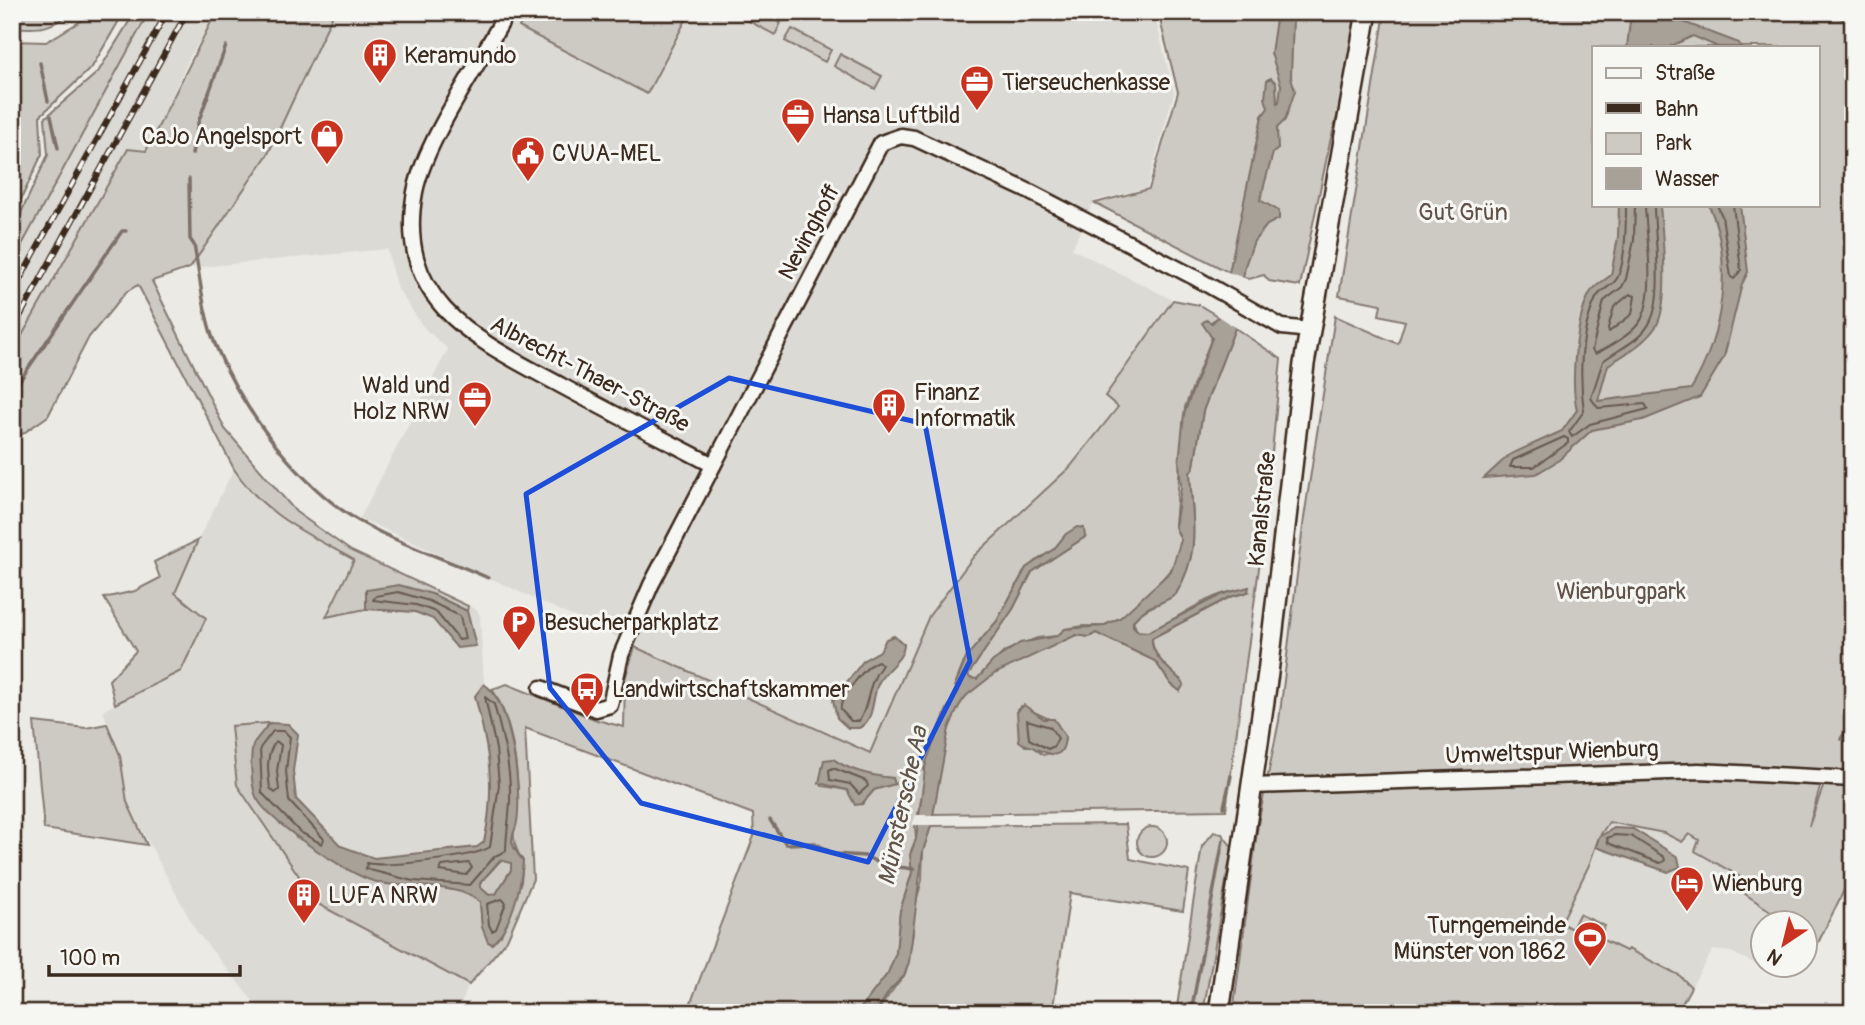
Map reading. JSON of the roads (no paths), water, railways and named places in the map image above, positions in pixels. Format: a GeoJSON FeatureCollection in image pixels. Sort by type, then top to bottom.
{"type":"FeatureCollection","features":[{"type":"Feature","properties":{"kind":"main road","name":"Kanalstraße"},"geometry":{"type":"LineString","coordinates":[[1219,1013],[1268,673],[1309,330],[1367,12]]}},
{"type":"Feature","properties":{"kind":"street","name":"Albrecht-Thaer-Straße"},"geometry":{"type":"LineString","coordinates":[[507,12],[434,144],[419,179],[413,235],[423,275],[434,296],[470,335],[713,466]]}},
{"type":"Feature","properties":{"kind":"street","name":"Nevinghoff"},"geometry":{"type":"LineString","coordinates":[[541,688],[596,709],[610,705],[628,634],[881,143],[891,139],[914,138],[1030,192],[1282,327],[1309,330]]}},
{"type":"Feature","properties":{"kind":"street","name":"Umweltspur Wienburg"},"geometry":{"type":"LineString","coordinates":[[1252,786],[1699,771],[1853,779]]}},
{"type":"Feature","properties":{"kind":"water"},"geometry":{"type":"Polygon","coordinates":[[[1277,12],[1291,12],[1293,19],[1291,77],[1295,91],[1285,120],[1277,128],[1278,149],[1273,153],[1260,200],[1279,211],[1279,219],[1267,225],[1254,241],[1245,266],[1235,328],[1203,411],[1194,466],[1190,473],[1194,535],[1184,578],[1176,594],[1138,615],[1133,626],[1139,632],[1148,632],[1223,594],[1249,587],[1248,592],[1230,597],[1152,638],[1152,645],[1158,657],[1184,684],[1180,691],[1171,684],[1155,661],[1096,633],[1089,637],[1076,635],[994,674],[966,696],[949,728],[931,826],[923,851],[909,962],[904,976],[890,990],[876,1012],[857,1013],[888,973],[896,953],[900,911],[912,873],[910,855],[916,839],[926,762],[947,709],[958,691],[955,686],[967,656],[997,621],[1026,568],[1054,549],[1066,534],[1077,527],[1084,528],[1085,537],[1032,572],[1013,609],[968,675],[970,678],[977,679],[993,661],[1020,643],[1057,636],[1065,629],[1103,626],[1120,618],[1171,571],[1181,540],[1175,527],[1181,487],[1179,462],[1184,414],[1212,338],[1202,323],[1206,320],[1212,323],[1220,315],[1262,116],[1268,108],[1265,98],[1267,80],[1271,78],[1276,83],[1277,103],[1279,102],[1281,85],[1271,53],[1277,12]]]}},
{"type":"Feature","properties":{"kind":"water"},"geometry":{"type":"Polygon","coordinates":[[[1631,12],[1657,12],[1739,43],[1740,46],[1716,46],[1693,36],[1671,46],[1627,46],[1631,12]]]}},
{"type":"Feature","properties":{"kind":"water"},"geometry":{"type":"Polygon","coordinates":[[[1619,206],[1660,206],[1663,303],[1660,318],[1650,334],[1608,365],[1598,401],[1691,389],[1711,346],[1721,298],[1721,250],[1709,206],[1740,206],[1748,272],[1742,284],[1724,357],[1700,397],[1643,420],[1592,430],[1559,460],[1536,474],[1484,478],[1509,455],[1562,431],[1577,410],[1574,368],[1581,318],[1590,293],[1611,275],[1618,237],[1619,206]]]}},
{"type":"Feature","properties":{"kind":"water"},"geometry":{"type":"Polygon","coordinates":[[[399,585],[432,594],[467,611],[476,646],[457,648],[433,619],[415,612],[366,609],[366,590],[399,585]]]}},
{"type":"Feature","properties":{"kind":"water"},"geometry":{"type":"Polygon","coordinates":[[[894,636],[904,644],[901,655],[879,682],[868,719],[859,728],[848,728],[837,718],[833,700],[864,660],[880,651],[886,639],[894,636]]]}},
{"type":"Feature","properties":{"kind":"water"},"geometry":{"type":"Polygon","coordinates":[[[484,684],[494,694],[508,727],[518,790],[517,822],[512,842],[523,861],[510,917],[492,944],[488,942],[482,927],[480,902],[468,895],[442,888],[370,880],[342,866],[288,830],[261,805],[255,794],[251,763],[253,745],[269,723],[288,724],[298,734],[293,771],[296,799],[341,846],[374,858],[477,847],[484,842],[490,786],[487,751],[475,696],[484,684]],[[500,860],[480,883],[480,887],[489,895],[496,894],[511,870],[511,863],[500,860]]]}},
{"type":"Feature","properties":{"kind":"water"},"geometry":{"type":"Polygon","coordinates":[[[1024,705],[1044,719],[1054,719],[1065,736],[1059,753],[1045,753],[1019,741],[1017,712],[1024,705]]]}},
{"type":"Feature","properties":{"kind":"water"},"geometry":{"type":"Polygon","coordinates":[[[833,759],[862,772],[893,778],[895,784],[874,790],[862,804],[855,805],[847,790],[819,783],[824,760],[833,759]]]}},
{"type":"Feature","properties":{"kind":"water"},"geometry":{"type":"Polygon","coordinates":[[[1614,828],[1633,829],[1678,857],[1680,867],[1668,872],[1596,847],[1599,837],[1614,828]]]}},
{"type":"Feature","properties":{"kind":"waterway"},"geometry":{"type":"LineString","coordinates":[[1832,12],[1853,24]]}},
{"type":"Feature","properties":{"kind":"waterway"},"geometry":{"type":"LineString","coordinates":[[192,154],[198,123],[226,46]]}},
{"type":"Feature","properties":{"kind":"waterway"},"geometry":{"type":"LineString","coordinates":[[40,63],[48,101]]}},
{"type":"Feature","properties":{"kind":"waterway"},"geometry":{"type":"LineString","coordinates":[[51,116],[58,148]]}},
{"type":"Feature","properties":{"kind":"waterway"},"geometry":{"type":"LineString","coordinates":[[189,179],[190,239],[194,245],[211,332],[227,369],[258,421],[297,470],[342,510],[381,533],[488,578]]}},
{"type":"Feature","properties":{"kind":"waterway"},"geometry":{"type":"LineString","coordinates":[[12,392],[122,231],[126,231]]}},
{"type":"Feature","properties":{"kind":"waterway"},"geometry":{"type":"LineString","coordinates":[[1841,739],[1853,720]]}},
{"type":"Feature","properties":{"kind":"waterway"},"geometry":{"type":"LineString","coordinates":[[1224,807],[1231,776]]}},
{"type":"Feature","properties":{"kind":"waterway","name":"Münstersche Aa"},"geometry":{"type":"LineString","coordinates":[[770,820],[786,844],[815,843],[834,854],[865,856],[883,865],[914,869]]}},
{"type":"Feature","properties":{"kind":"waterway"},"geometry":{"type":"LineString","coordinates":[[1191,1013],[1223,840]]}},
{"type":"Feature","properties":{"kind":"railway"},"geometry":{"type":"LineString","coordinates":[[12,294],[167,12]]}},
{"type":"Feature","properties":{"kind":"railway"},"geometry":{"type":"LineString","coordinates":[[12,331],[187,12]]}},
{"type":"Feature","properties":{"kind":"place","name":"Keramundo"},"geometry":{"type":"Point","coordinates":[380,85]}},
{"type":"Feature","properties":{"kind":"place","name":"Tierseuchenkasse"},"geometry":{"type":"Point","coordinates":[977,112]}},
{"type":"Feature","properties":{"kind":"place","name":"Hansa Luftbild"},"geometry":{"type":"Point","coordinates":[798,145]}},
{"type":"Feature","properties":{"kind":"place","name":"CaJo Angelsport"},"geometry":{"type":"Point","coordinates":[327,166]}},
{"type":"Feature","properties":{"kind":"place","name":"CVUA-MEL"},"geometry":{"type":"Point","coordinates":[528,183]}},
{"type":"Feature","properties":{"kind":"place","name":"Wald und Holz NRW"},"geometry":{"type":"Point","coordinates":[475,428]}},
{"type":"Feature","properties":{"kind":"place","name":"Finanz Informatik"},"geometry":{"type":"Point","coordinates":[889,435]}},
{"type":"Feature","properties":{"kind":"place","name":"Besucherparkplatz"},"geometry":{"type":"Point","coordinates":[519,652]}},
{"type":"Feature","properties":{"kind":"place","name":"Landwirtschaftskammer"},"geometry":{"type":"Point","coordinates":[587,719]}},
{"type":"Feature","properties":{"kind":"place","name":"Wienburg"},"geometry":{"type":"Point","coordinates":[1687,913]}},
{"type":"Feature","properties":{"kind":"place","name":"LUFA NRW"},"geometry":{"type":"Point","coordinates":[304,925]}},
{"type":"Feature","properties":{"kind":"place","name":"Turngemeinde Münster von 1862"},"geometry":{"type":"Point","coordinates":[1590,968]}},
{"type":"Feature","properties":{"kind":"park label","name":"Gut Grün"},"geometry":{"type":"Point","coordinates":[1463,212]}},
{"type":"Feature","properties":{"kind":"park label","name":"Wienburgpark"},"geometry":{"type":"Point","coordinates":[1621,591]}}]}
